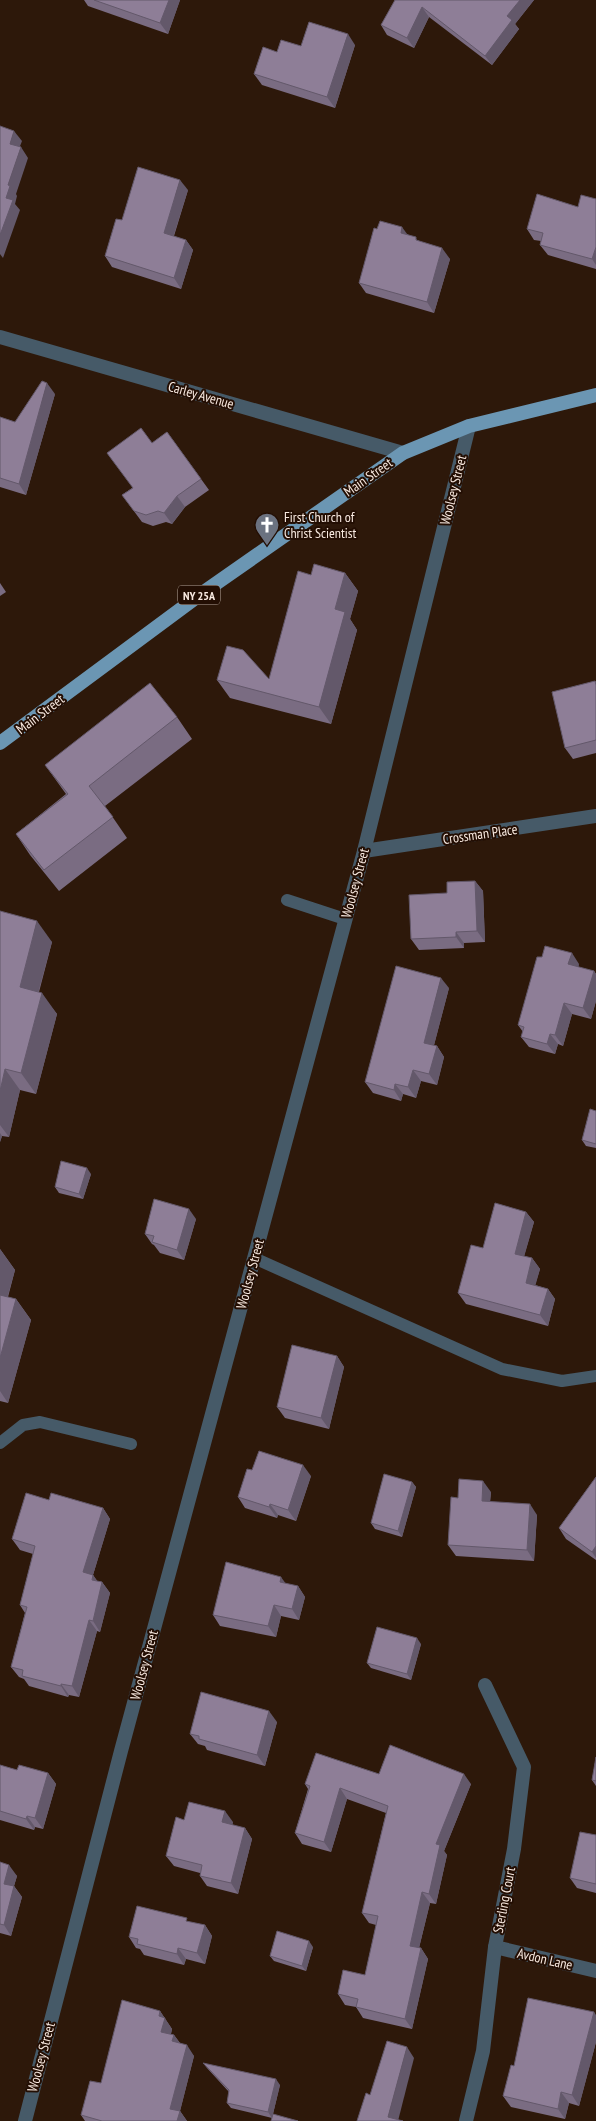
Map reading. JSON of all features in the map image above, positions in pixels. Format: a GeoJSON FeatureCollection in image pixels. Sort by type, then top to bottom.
{"type":"FeatureCollection","features":[{"type":"Feature","properties":{"kind":"main road","name":"Main Street"},"geometry":{"type":"LineString","coordinates":[[0,743],[201,594],[402,453],[469,426],[596,395]]}},
{"type":"Feature","properties":{"kind":"street","name":"Carley Avenue"},"geometry":{"type":"LineString","coordinates":[[0,337],[402,453]]}},
{"type":"Feature","properties":{"kind":"street","name":"Woolsey Street"},"geometry":{"type":"LineString","coordinates":[[25,2121],[121,1751],[364,851],[469,426]]}},
{"type":"Feature","properties":{"kind":"street","name":"Crossman Place"},"geometry":{"type":"LineString","coordinates":[[364,851],[596,816]]}},
{"type":"Feature","properties":{"kind":"street","name":"Sterling Court"},"geometry":{"type":"LineString","coordinates":[[466,2121],[483,2051],[495,1947],[514,1849],[524,1767],[485,1685]]}},
{"type":"Feature","properties":{"kind":"street","name":"Avdon Lane"},"geometry":{"type":"LineString","coordinates":[[495,1947],[596,1971]]}},
{"type":"Feature","properties":{"kind":"lane"},"geometry":{"type":"LineString","coordinates":[[287,900],[345,919]]}},
{"type":"Feature","properties":{"kind":"lane"},"geometry":{"type":"LineString","coordinates":[[254,1258],[502,1369],[562,1381],[596,1376]]}},
{"type":"Feature","properties":{"kind":"lane"},"geometry":{"type":"LineString","coordinates":[[0,1443],[23,1425],[40,1422],[131,1444]]}},
{"type":"Feature","properties":{"kind":"building"},"geometry":{"type":"Polygon","coordinates":[[[94,0],[169,0],[160,23],[94,0]]]}},
{"type":"Feature","properties":{"kind":"building"},"geometry":{"type":"Polygon","coordinates":[[[395,0],[520,0],[507,16],[512,20],[485,56],[422,7],[407,38],[381,25],[395,0]]]}},
{"type":"Feature","properties":{"kind":"building"},"geometry":{"type":"Polygon","coordinates":[[[309,22],[348,34],[327,97],[254,74],[263,47],[277,52],[281,40],[301,46],[309,22]]]}},
{"type":"Feature","properties":{"kind":"building"},"geometry":{"type":"Polygon","coordinates":[[[0,126],[14,131],[10,144],[21,147],[8,185],[10,186],[6,198],[13,200],[0,235],[0,126]]]}},
{"type":"Feature","properties":{"kind":"building"},"geometry":{"type":"Polygon","coordinates":[[[138,167],[180,180],[164,233],[186,240],[174,278],[105,256],[116,219],[122,220],[138,167]]]}},
{"type":"Feature","properties":{"kind":"building"},"geometry":{"type":"Polygon","coordinates":[[[537,194],[578,207],[581,195],[596,199],[596,247],[592,259],[540,245],[543,233],[527,229],[537,194]]]}},
{"type":"Feature","properties":{"kind":"building"},"geometry":{"type":"Polygon","coordinates":[[[380,221],[402,227],[401,233],[442,248],[427,302],[359,283],[374,228],[377,229],[380,221]]]}},
{"type":"Feature","properties":{"kind":"building"},"geometry":{"type":"Polygon","coordinates":[[[42,381],[47,383],[19,484],[0,478],[0,417],[15,422],[42,381]]]}},
{"type":"Feature","properties":{"kind":"building"},"geometry":{"type":"Polygon","coordinates":[[[141,428],[152,443],[167,432],[201,479],[177,496],[164,513],[158,511],[146,515],[134,511],[122,495],[133,488],[107,453],[141,428]]]}},
{"type":"Feature","properties":{"kind":"building"},"geometry":{"type":"Polygon","coordinates":[[[314,564],[345,573],[335,609],[345,612],[319,707],[217,680],[227,646],[243,650],[269,679],[298,571],[311,575],[314,564]]]}},
{"type":"Feature","properties":{"kind":"building"},"geometry":{"type":"Polygon","coordinates":[[[595,681],[596,740],[565,748],[552,692],[595,681]]]}},
{"type":"Feature","properties":{"kind":"building"},"geometry":{"type":"Polygon","coordinates":[[[150,683],[177,717],[89,786],[113,817],[44,870],[16,834],[68,794],[45,765],[150,683]]]}},
{"type":"Feature","properties":{"kind":"building"},"geometry":{"type":"Polygon","coordinates":[[[475,881],[477,931],[456,932],[456,937],[411,939],[409,895],[447,893],[447,882],[475,881]]]}},
{"type":"Feature","properties":{"kind":"building"},"geometry":{"type":"Polygon","coordinates":[[[0,911],[37,921],[20,987],[42,993],[21,1073],[5,1069],[0,1091],[0,911]]]}},
{"type":"Feature","properties":{"kind":"building"},"geometry":{"type":"Polygon","coordinates":[[[545,946],[572,953],[568,964],[594,971],[583,1008],[564,1003],[555,1035],[550,1034],[547,1044],[521,1037],[524,1027],[518,1025],[537,957],[542,957],[545,946]]]}},
{"type":"Feature","properties":{"kind":"building"},"geometry":{"type":"Polygon","coordinates":[[[396,966],[441,978],[424,1043],[437,1046],[429,1074],[413,1070],[408,1087],[395,1084],[394,1090],[365,1082],[396,966]]]}},
{"type":"Feature","properties":{"kind":"building"},"geometry":{"type":"Polygon","coordinates":[[[590,1109],[596,1111],[596,1144],[582,1140],[590,1109]]]}},
{"type":"Feature","properties":{"kind":"building"},"geometry":{"type":"Polygon","coordinates":[[[61,1161],[87,1168],[79,1194],[55,1187],[61,1161]]]}},
{"type":"Feature","properties":{"kind":"building"},"geometry":{"type":"Polygon","coordinates":[[[154,1199],[189,1209],[177,1250],[152,1242],[154,1236],[145,1234],[154,1199]]]}},
{"type":"Feature","properties":{"kind":"building"},"geometry":{"type":"Polygon","coordinates":[[[495,1203],[526,1212],[515,1254],[532,1258],[526,1283],[548,1289],[540,1315],[458,1293],[471,1245],[483,1248],[495,1203]]]}},
{"type":"Feature","properties":{"kind":"building"},"geometry":{"type":"Polygon","coordinates":[[[0,1295],[16,1299],[0,1358],[0,1295]]]}},
{"type":"Feature","properties":{"kind":"building"},"geometry":{"type":"Polygon","coordinates":[[[292,1345],[337,1356],[321,1418],[277,1407],[292,1345]]]}},
{"type":"Feature","properties":{"kind":"building"},"geometry":{"type":"Polygon","coordinates":[[[259,1451],[303,1465],[288,1510],[270,1504],[269,1507],[238,1497],[247,1469],[252,1470],[259,1451]]]}},
{"type":"Feature","properties":{"kind":"building"},"geometry":{"type":"Polygon","coordinates":[[[384,1474],[412,1482],[398,1531],[371,1523],[384,1474]]]}},
{"type":"Feature","properties":{"kind":"building"},"geometry":{"type":"Polygon","coordinates":[[[596,1477],[596,1546],[592,1552],[559,1528],[596,1477]]]}},
{"type":"Feature","properties":{"kind":"building"},"geometry":{"type":"Polygon","coordinates":[[[459,1479],[483,1481],[482,1501],[530,1504],[527,1550],[448,1545],[451,1497],[458,1498],[459,1479]]]}},
{"type":"Feature","properties":{"kind":"building"},"geometry":{"type":"Polygon","coordinates":[[[26,1493],[49,1500],[51,1493],[103,1508],[83,1572],[93,1575],[92,1580],[102,1582],[93,1621],[89,1620],[72,1686],[61,1684],[61,1686],[22,1676],[23,1670],[11,1667],[27,1607],[20,1605],[35,1546],[12,1539],[26,1493]]]}},
{"type":"Feature","properties":{"kind":"building"},"geometry":{"type":"Polygon","coordinates":[[[226,1562],[281,1577],[280,1582],[298,1586],[292,1609],[274,1605],[268,1626],[213,1615],[226,1562]]]}},
{"type":"Feature","properties":{"kind":"building"},"geometry":{"type":"Polygon","coordinates":[[[377,1627],[417,1638],[407,1674],[367,1663],[377,1627]]]}},
{"type":"Feature","properties":{"kind":"building"},"geometry":{"type":"Polygon","coordinates":[[[201,1692],[269,1711],[257,1755],[199,1739],[199,1736],[190,1734],[201,1692]]]}},
{"type":"Feature","properties":{"kind":"building"},"geometry":{"type":"Polygon","coordinates":[[[390,1745],[464,1774],[436,1844],[440,1845],[429,1894],[422,1892],[410,1946],[421,1948],[405,2019],[356,2007],[358,1999],[338,1994],[343,1970],[365,1975],[378,1916],[362,1913],[388,1806],[340,1788],[324,1842],[295,1833],[310,1786],[305,1784],[316,1753],[379,1774],[390,1745]]]}},
{"type":"Feature","properties":{"kind":"building"},"geometry":{"type":"Polygon","coordinates":[[[596,1757],[596,1781],[592,1780],[596,1757]]]}},
{"type":"Feature","properties":{"kind":"building"},"geometry":{"type":"Polygon","coordinates":[[[0,1765],[17,1770],[19,1765],[48,1773],[35,1818],[27,1816],[26,1819],[0,1811],[0,1765]]]}},
{"type":"Feature","properties":{"kind":"building"},"geometry":{"type":"Polygon","coordinates":[[[189,1802],[225,1811],[222,1822],[245,1828],[231,1883],[200,1876],[202,1865],[166,1856],[176,1817],[184,1820],[189,1802]]]}},
{"type":"Feature","properties":{"kind":"building"},"geometry":{"type":"Polygon","coordinates":[[[580,1832],[596,1835],[596,1884],[570,1878],[580,1832]]]}},
{"type":"Feature","properties":{"kind":"building"},"geometry":{"type":"Polygon","coordinates":[[[0,1862],[9,1865],[4,1884],[14,1886],[4,1925],[0,1924],[0,1862]]]}},
{"type":"Feature","properties":{"kind":"building"},"geometry":{"type":"Polygon","coordinates":[[[137,1906],[187,1918],[186,1921],[205,1925],[197,1953],[178,1948],[177,1954],[137,1944],[138,1939],[129,1937],[137,1906]]]}},
{"type":"Feature","properties":{"kind":"building"},"geometry":{"type":"Polygon","coordinates":[[[277,1931],[309,1941],[302,1966],[270,1956],[277,1931]]]}},
{"type":"Feature","properties":{"kind":"building"},"geometry":{"type":"Polygon","coordinates":[[[528,1998],[594,2012],[572,2095],[561,2092],[558,2109],[503,2096],[511,2065],[514,2066],[528,1998]]]}},
{"type":"Feature","properties":{"kind":"building"},"geometry":{"type":"Polygon","coordinates":[[[122,2000],[160,2011],[159,2016],[165,2018],[161,2032],[174,2035],[172,2041],[187,2045],[170,2109],[180,2111],[177,2121],[102,2121],[81,2115],[90,2081],[101,2083],[122,2000]]]}},
{"type":"Feature","properties":{"kind":"building"},"geometry":{"type":"Polygon","coordinates":[[[387,2041],[407,2047],[388,2117],[403,2121],[357,2121],[366,2093],[370,2095],[387,2041]]]}},
{"type":"Feature","properties":{"kind":"building"},"geometry":{"type":"Polygon","coordinates":[[[203,2063],[276,2079],[268,2112],[227,2103],[229,2090],[203,2063]]]}},
{"type":"Feature","properties":{"kind":"building"},"geometry":{"type":"Polygon","coordinates":[[[273,2114],[298,2121],[271,2121],[273,2114]]]}},
{"type":"Feature","properties":{"kind":"place","name":"First Church of Christ Scientist"},"geometry":{"type":"Point","coordinates":[267,546]}}]}
